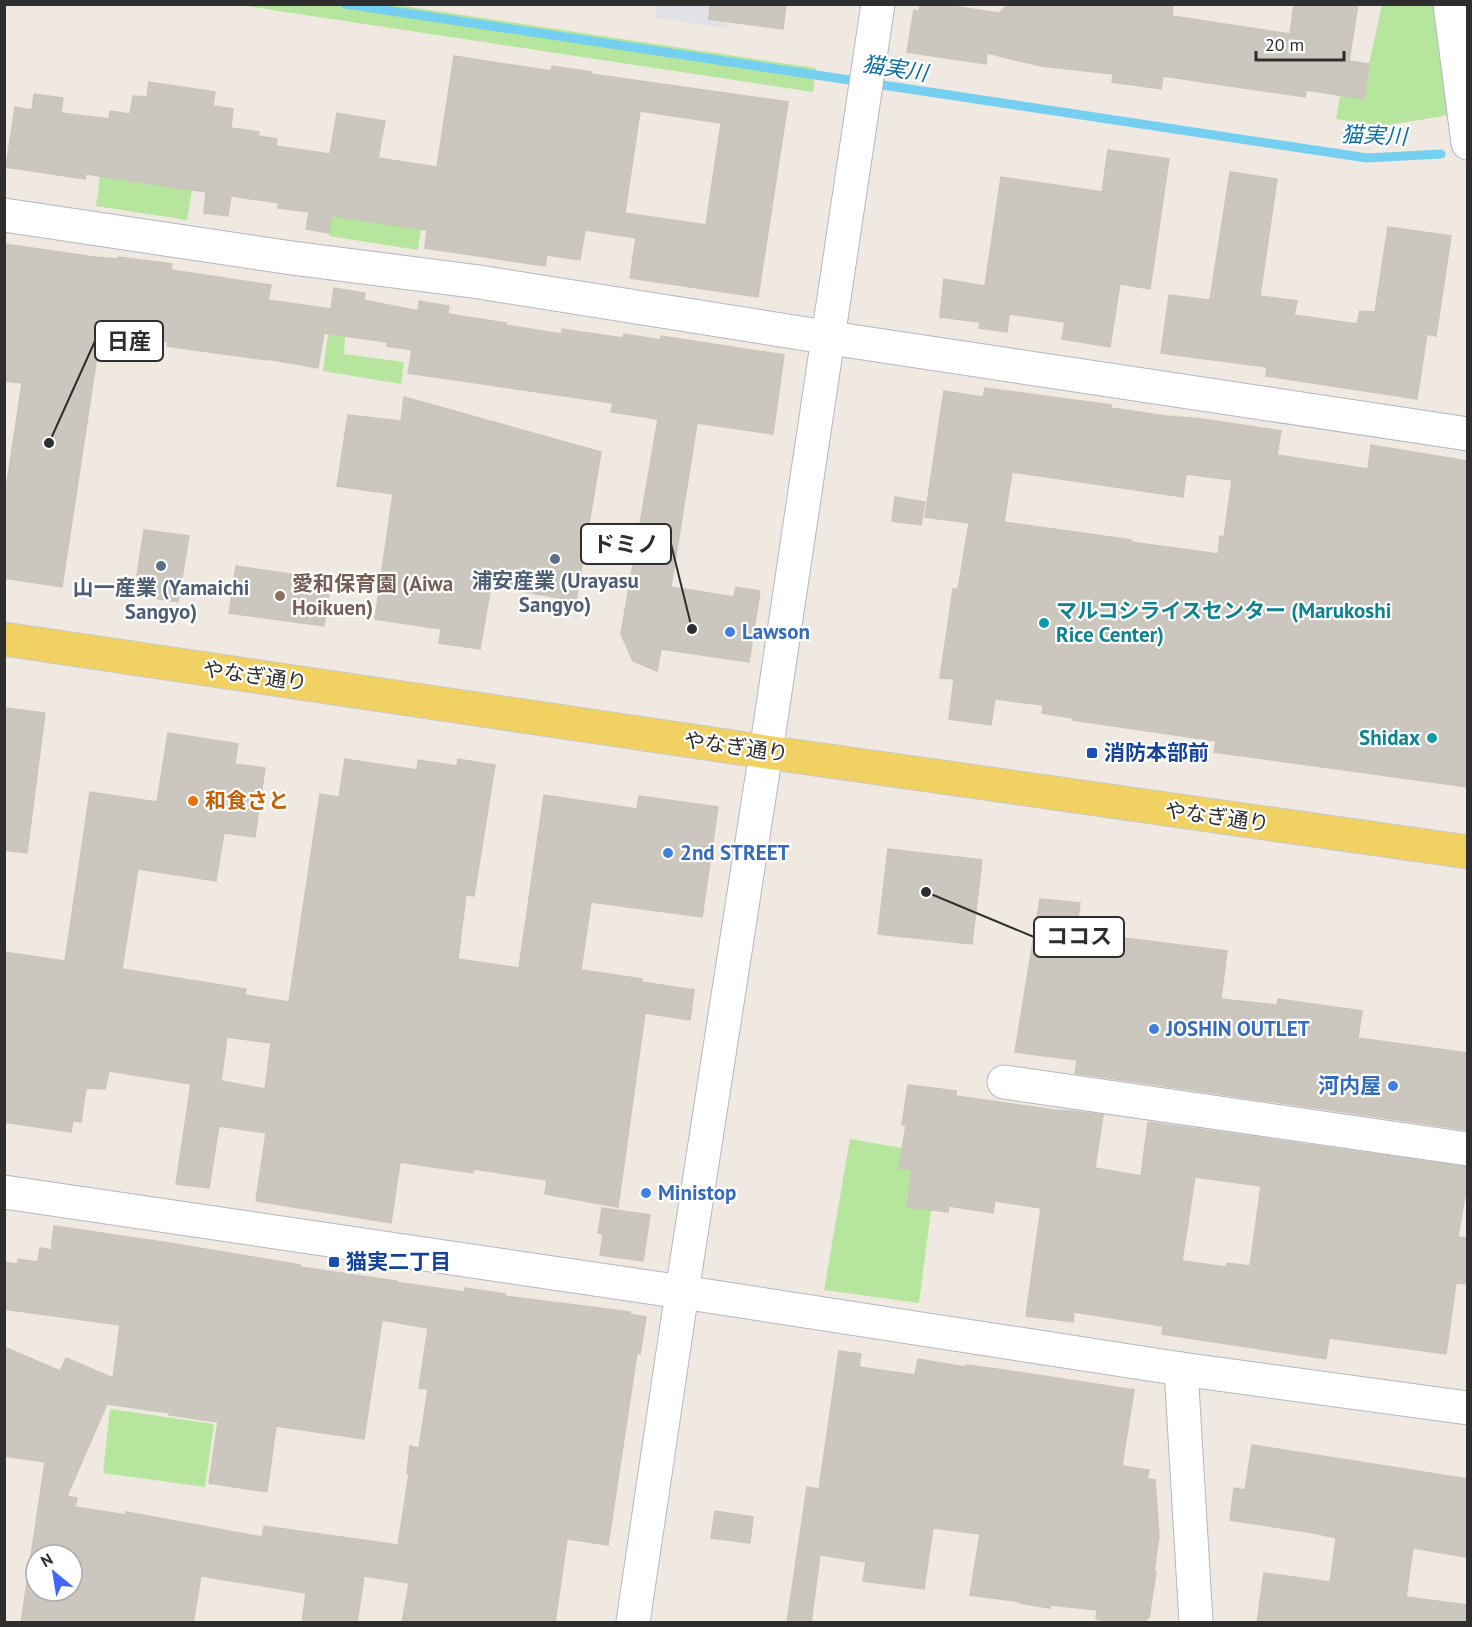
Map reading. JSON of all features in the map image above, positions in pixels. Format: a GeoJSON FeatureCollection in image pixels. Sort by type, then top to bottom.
{"type":"FeatureCollection","features":[{"type":"Feature","properties":{"kind":"main road","name":"やなぎ通り"},"geometry":{"type":"LineString","coordinates":[[4,639],[766,752],[1467,852]]}},
{"type":"Feature","properties":{"kind":"street"},"geometry":{"type":"LineString","coordinates":[[633,1623],[878,4]]}},
{"type":"Feature","properties":{"kind":"street"},"geometry":{"type":"LineString","coordinates":[[1450,4],[1467,142]]}},
{"type":"Feature","properties":{"kind":"street"},"geometry":{"type":"LineString","coordinates":[[4,215],[292,258],[479,282],[828,338],[1467,434]]}},
{"type":"Feature","properties":{"kind":"street"},"geometry":{"type":"LineString","coordinates":[[1004,1082],[1467,1149]]}},
{"type":"Feature","properties":{"kind":"street"},"geometry":{"type":"LineString","coordinates":[[4,1192],[682,1292],[1181,1369],[1467,1408]]}},
{"type":"Feature","properties":{"kind":"street"},"geometry":{"type":"LineString","coordinates":[[1181,1369],[1196,1623]]}},
{"type":"Feature","properties":{"kind":"shaded area"},"geometry":{"type":"Polygon","coordinates":[[[656,5],[729,5],[726,28],[655,18],[656,5]]]}},
{"type":"Feature","properties":{"kind":"green space"},"geometry":{"type":"Polygon","coordinates":[[[240,5],[396,5],[816,68],[813,92],[240,5]]]}},
{"type":"Feature","properties":{"kind":"green space"},"geometry":{"type":"Polygon","coordinates":[[[1382,5],[1435,5],[1449,115],[1383,126],[1336,119],[1340,96],[1364,99],[1382,5]]]}},
{"type":"Feature","properties":{"kind":"green space"},"geometry":{"type":"Polygon","coordinates":[[[100,176],[192,190],[187,220],[96,206],[100,176]]]}},
{"type":"Feature","properties":{"kind":"green space"},"geometry":{"type":"Polygon","coordinates":[[[331,216],[421,229],[418,250],[329,236],[331,216]]]}},
{"type":"Feature","properties":{"kind":"green space"},"geometry":{"type":"Polygon","coordinates":[[[328,334],[345,336],[344,354],[404,362],[401,384],[323,371],[328,334]]]}},
{"type":"Feature","properties":{"kind":"green space"},"geometry":{"type":"Polygon","coordinates":[[[850,1139],[902,1148],[899,1168],[912,1170],[907,1207],[931,1210],[919,1303],[824,1290],[850,1139]]]}},
{"type":"Feature","properties":{"kind":"green space"},"geometry":{"type":"Polygon","coordinates":[[[110,1409],[214,1424],[205,1487],[103,1473],[110,1409]]]}},
{"type":"Feature","properties":{"kind":"building"},"geometry":{"type":"Polygon","coordinates":[[[710,4],[786,4],[783,29],[709,19],[710,4]]]}},
{"type":"Feature","properties":{"kind":"building"},"geometry":{"type":"Polygon","coordinates":[[[920,4],[952,4],[952,6],[999,13],[1009,4],[1173,4],[1172,16],[1290,34],[1294,4],[1358,4],[1349,61],[1369,64],[1364,99],[1306,90],[1305,97],[1163,76],[1161,89],[1112,82],[1113,74],[1041,66],[987,53],[986,64],[907,52],[914,10],[919,11],[920,4]]]}},
{"type":"Feature","properties":{"kind":"building"},"geometry":{"type":"Polygon","coordinates":[[[454,56],[551,71],[552,66],[591,72],[591,74],[788,102],[758,297],[630,278],[636,238],[585,230],[580,260],[547,255],[545,266],[425,248],[427,230],[331,216],[329,233],[306,229],[309,212],[278,208],[279,203],[231,196],[228,216],[204,213],[206,192],[86,174],[85,179],[6,167],[15,107],[32,110],[34,94],[63,98],[61,113],[109,119],[110,111],[130,114],[133,96],[147,97],[149,82],[215,92],[213,106],[233,109],[231,128],[259,132],[258,136],[277,139],[276,146],[330,154],[337,113],[385,121],[378,158],[437,167],[454,56]],[[640,111],[625,213],[706,225],[721,123],[640,111]]]}},
{"type":"Feature","properties":{"kind":"building"},"geometry":{"type":"Polygon","coordinates":[[[1108,150],[1169,159],[1150,289],[1120,284],[1110,347],[1062,339],[1065,322],[1009,314],[1007,332],[979,328],[980,322],[940,317],[944,279],[985,286],[1001,177],[1102,192],[1108,150]]]}},
{"type":"Feature","properties":{"kind":"building"},"geometry":{"type":"Polygon","coordinates":[[[1230,172],[1277,179],[1260,296],[1297,301],[1294,315],[1357,324],[1360,311],[1375,312],[1388,227],[1451,236],[1436,336],[1427,334],[1417,399],[1266,376],[1267,367],[1161,353],[1169,295],[1210,300],[1230,172]]]}},
{"type":"Feature","properties":{"kind":"building"},"geometry":{"type":"Polygon","coordinates":[[[4,244],[94,257],[118,259],[118,257],[172,264],[171,270],[271,285],[268,300],[331,309],[334,288],[365,293],[364,300],[418,311],[419,301],[449,306],[448,314],[562,334],[562,329],[623,338],[624,334],[661,340],[661,336],[784,355],[773,434],[697,423],[671,587],[734,597],[736,587],[760,591],[749,662],[661,649],[657,671],[633,661],[621,634],[658,419],[611,412],[613,403],[408,373],[412,350],[387,346],[387,342],[324,333],[318,368],[167,346],[168,342],[121,335],[120,340],[100,336],[62,587],[4,578],[4,503],[22,383],[4,381],[4,244]]]}},
{"type":"Feature","properties":{"kind":"building"},"geometry":{"type":"Polygon","coordinates":[[[985,388],[1281,431],[1277,455],[1368,469],[1371,445],[1467,461],[1467,787],[1214,752],[1216,741],[1073,720],[1073,718],[1042,713],[1043,705],[995,699],[991,725],[949,719],[954,679],[940,678],[953,589],[958,589],[969,523],[925,517],[944,391],[983,397],[985,388]],[[1012,472],[1004,522],[1218,554],[1220,536],[1224,537],[1232,480],[1186,474],[1183,497],[1012,472]]]}},
{"type":"Feature","properties":{"kind":"building"},"geometry":{"type":"Polygon","coordinates":[[[404,397],[601,452],[576,601],[491,586],[480,649],[439,643],[441,629],[375,619],[393,494],[337,486],[348,415],[401,421],[404,397]]]}},
{"type":"Feature","properties":{"kind":"building"},"geometry":{"type":"Polygon","coordinates":[[[895,497],[925,502],[921,525],[892,521],[895,497]]]}},
{"type":"Feature","properties":{"kind":"building","name":"山一産業 (Yamaichi Sangyo)"},"geometry":{"type":"Polygon","coordinates":[[[144,530],[189,536],[178,602],[134,595],[144,530]]]}},
{"type":"Feature","properties":{"kind":"building","name":"愛和保育園 (Aiwa Hoikuen)"},"geometry":{"type":"Polygon","coordinates":[[[236,566],[331,580],[324,626],[229,613],[236,566]]]}},
{"type":"Feature","properties":{"kind":"building"},"geometry":{"type":"Polygon","coordinates":[[[4,708],[45,713],[27,853],[4,850],[4,708]]]}},
{"type":"Feature","properties":{"kind":"building"},"geometry":{"type":"Polygon","coordinates":[[[168,733],[238,744],[235,764],[265,768],[255,837],[224,833],[216,881],[138,869],[122,969],[246,989],[245,995],[289,1002],[320,794],[339,797],[345,759],[417,770],[418,760],[457,766],[458,759],[495,765],[474,896],[466,895],[458,959],[519,968],[544,795],[637,809],[639,796],[718,807],[702,917],[591,902],[581,970],[694,990],[690,1020],[645,1013],[618,1207],[545,1194],[547,1180],[474,1169],[473,1173],[400,1162],[391,1223],[256,1201],[266,1133],[219,1126],[209,1188],[176,1184],[191,1084],[109,1071],[105,1089],[86,1088],[81,1122],[73,1121],[71,1132],[4,1122],[4,952],[65,961],[90,792],[157,802],[168,733]],[[227,1037],[221,1081],[265,1089],[271,1043],[227,1037]]]}},
{"type":"Feature","properties":{"kind":"building"},"geometry":{"type":"Polygon","coordinates":[[[888,849],[982,860],[972,944],[878,934],[888,849]]]}},
{"type":"Feature","properties":{"kind":"building"},"geometry":{"type":"Polygon","coordinates":[[[1040,899],[1080,903],[1076,932],[1227,951],[1221,999],[1277,1005],[1278,999],[1362,1011],[1358,1038],[1467,1053],[1467,1130],[1075,1073],[1077,1060],[1015,1052],[1040,899]]]}},
{"type":"Feature","properties":{"kind":"building"},"geometry":{"type":"Polygon","coordinates":[[[908,1085],[956,1091],[956,1096],[1103,1115],[1095,1168],[1141,1176],[1148,1122],[1467,1167],[1467,1183],[1458,1237],[1467,1238],[1467,1284],[1456,1283],[1446,1354],[1329,1338],[1326,1359],[1162,1334],[1163,1326],[1074,1312],[1073,1322],[1026,1316],[1041,1208],[995,1201],[993,1213],[949,1206],[948,1212],[907,1207],[912,1170],[899,1168],[906,1125],[902,1125],[908,1085]],[[1195,1177],[1182,1261],[1226,1267],[1227,1263],[1250,1266],[1261,1186],[1195,1177]]]}},
{"type":"Feature","properties":{"kind":"building"},"geometry":{"type":"Polygon","coordinates":[[[602,1208],[650,1215],[643,1261],[600,1255],[603,1234],[598,1233],[602,1208]]]}},
{"type":"Feature","properties":{"kind":"building"},"geometry":{"type":"Polygon","coordinates":[[[54,1226],[169,1243],[395,1282],[465,1292],[465,1288],[505,1294],[505,1296],[630,1312],[630,1314],[646,1317],[640,1354],[637,1353],[608,1545],[567,1539],[555,1623],[402,1623],[409,1583],[364,1576],[357,1623],[302,1623],[306,1593],[201,1576],[193,1623],[21,1623],[24,1603],[84,1603],[84,1543],[33,1543],[45,1462],[4,1456],[4,1347],[60,1371],[66,1358],[113,1378],[120,1325],[4,1309],[4,1262],[18,1264],[18,1259],[38,1262],[40,1248],[51,1250],[54,1226]],[[382,1320],[364,1439],[276,1426],[267,1492],[209,1483],[218,1422],[107,1404],[67,1496],[77,1498],[75,1507],[126,1515],[126,1512],[262,1537],[264,1526],[398,1545],[409,1474],[407,1473],[410,1446],[419,1448],[428,1389],[419,1388],[428,1328],[382,1320]]]}},
{"type":"Feature","properties":{"kind":"building"},"geometry":{"type":"Polygon","coordinates":[[[839,1351],[861,1354],[859,1367],[915,1375],[918,1359],[1134,1390],[1122,1466],[1149,1470],[1147,1479],[1155,1480],[1159,1536],[1154,1572],[1156,1572],[1149,1618],[1146,1623],[1118,1623],[1096,1619],[1097,1610],[1050,1605],[1050,1608],[970,1595],[980,1534],[933,1528],[924,1589],[863,1581],[866,1562],[820,1555],[811,1623],[787,1623],[807,1487],[819,1489],[839,1351]]]}},
{"type":"Feature","properties":{"kind":"building"},"geometry":{"type":"Polygon","coordinates":[[[1252,1445],[1467,1479],[1467,1557],[1413,1548],[1406,1597],[1467,1605],[1467,1623],[1257,1623],[1264,1573],[1330,1582],[1336,1538],[1230,1520],[1234,1488],[1245,1490],[1252,1445]]]}},
{"type":"Feature","properties":{"kind":"building"},"geometry":{"type":"Polygon","coordinates":[[[715,1511],[753,1517],[750,1543],[711,1538],[715,1511]]]}},
{"type":"Feature","properties":{"kind":"waterway","name":"猫実川"},"geometry":{"type":"LineString","coordinates":[[345,4],[1367,158],[1441,154]]}},
{"type":"Feature","properties":{"kind":"place","name":"日産"},"geometry":{"type":"Point","coordinates":[49,443]}},
{"type":"Feature","properties":{"kind":"place","name":"浦安産業 (Urayasu Sangyo)"},"geometry":{"type":"Point","coordinates":[555,559]}},
{"type":"Feature","properties":{"kind":"place","name":"山一産業 (Yamaichi Sangyo)"},"geometry":{"type":"Point","coordinates":[161,566]}},
{"type":"Feature","properties":{"kind":"place","name":"愛和保育園 (Aiwa Hoikuen)"},"geometry":{"type":"Point","coordinates":[280,596]}},
{"type":"Feature","properties":{"kind":"place","name":"マルコシライスセンター (Marukoshi Rice Center)"},"geometry":{"type":"Point","coordinates":[1044,623]}},
{"type":"Feature","properties":{"kind":"place","name":"ドミノ"},"geometry":{"type":"Point","coordinates":[692,629]}},
{"type":"Feature","properties":{"kind":"place","name":"Lawson"},"geometry":{"type":"Point","coordinates":[730,632]}},
{"type":"Feature","properties":{"kind":"place","name":"Shidax"},"geometry":{"type":"Point","coordinates":[1432,738]}},
{"type":"Feature","properties":{"kind":"place","name":"消防本部前"},"geometry":{"type":"Point","coordinates":[1092,753]}},
{"type":"Feature","properties":{"kind":"place","name":"和食さと"},"geometry":{"type":"Point","coordinates":[193,801]}},
{"type":"Feature","properties":{"kind":"place","name":"2nd STREET"},"geometry":{"type":"Point","coordinates":[668,853]}},
{"type":"Feature","properties":{"kind":"place","name":"ココス"},"geometry":{"type":"Point","coordinates":[926,892]}},
{"type":"Feature","properties":{"kind":"place","name":"JOSHIN OUTLET"},"geometry":{"type":"Point","coordinates":[1154,1029]}},
{"type":"Feature","properties":{"kind":"place","name":"河内屋"},"geometry":{"type":"Point","coordinates":[1393,1086]}},
{"type":"Feature","properties":{"kind":"place","name":"Ministop"},"geometry":{"type":"Point","coordinates":[646,1193]}},
{"type":"Feature","properties":{"kind":"place","name":"猫実二丁目"},"geometry":{"type":"Point","coordinates":[334,1262]}}]}
